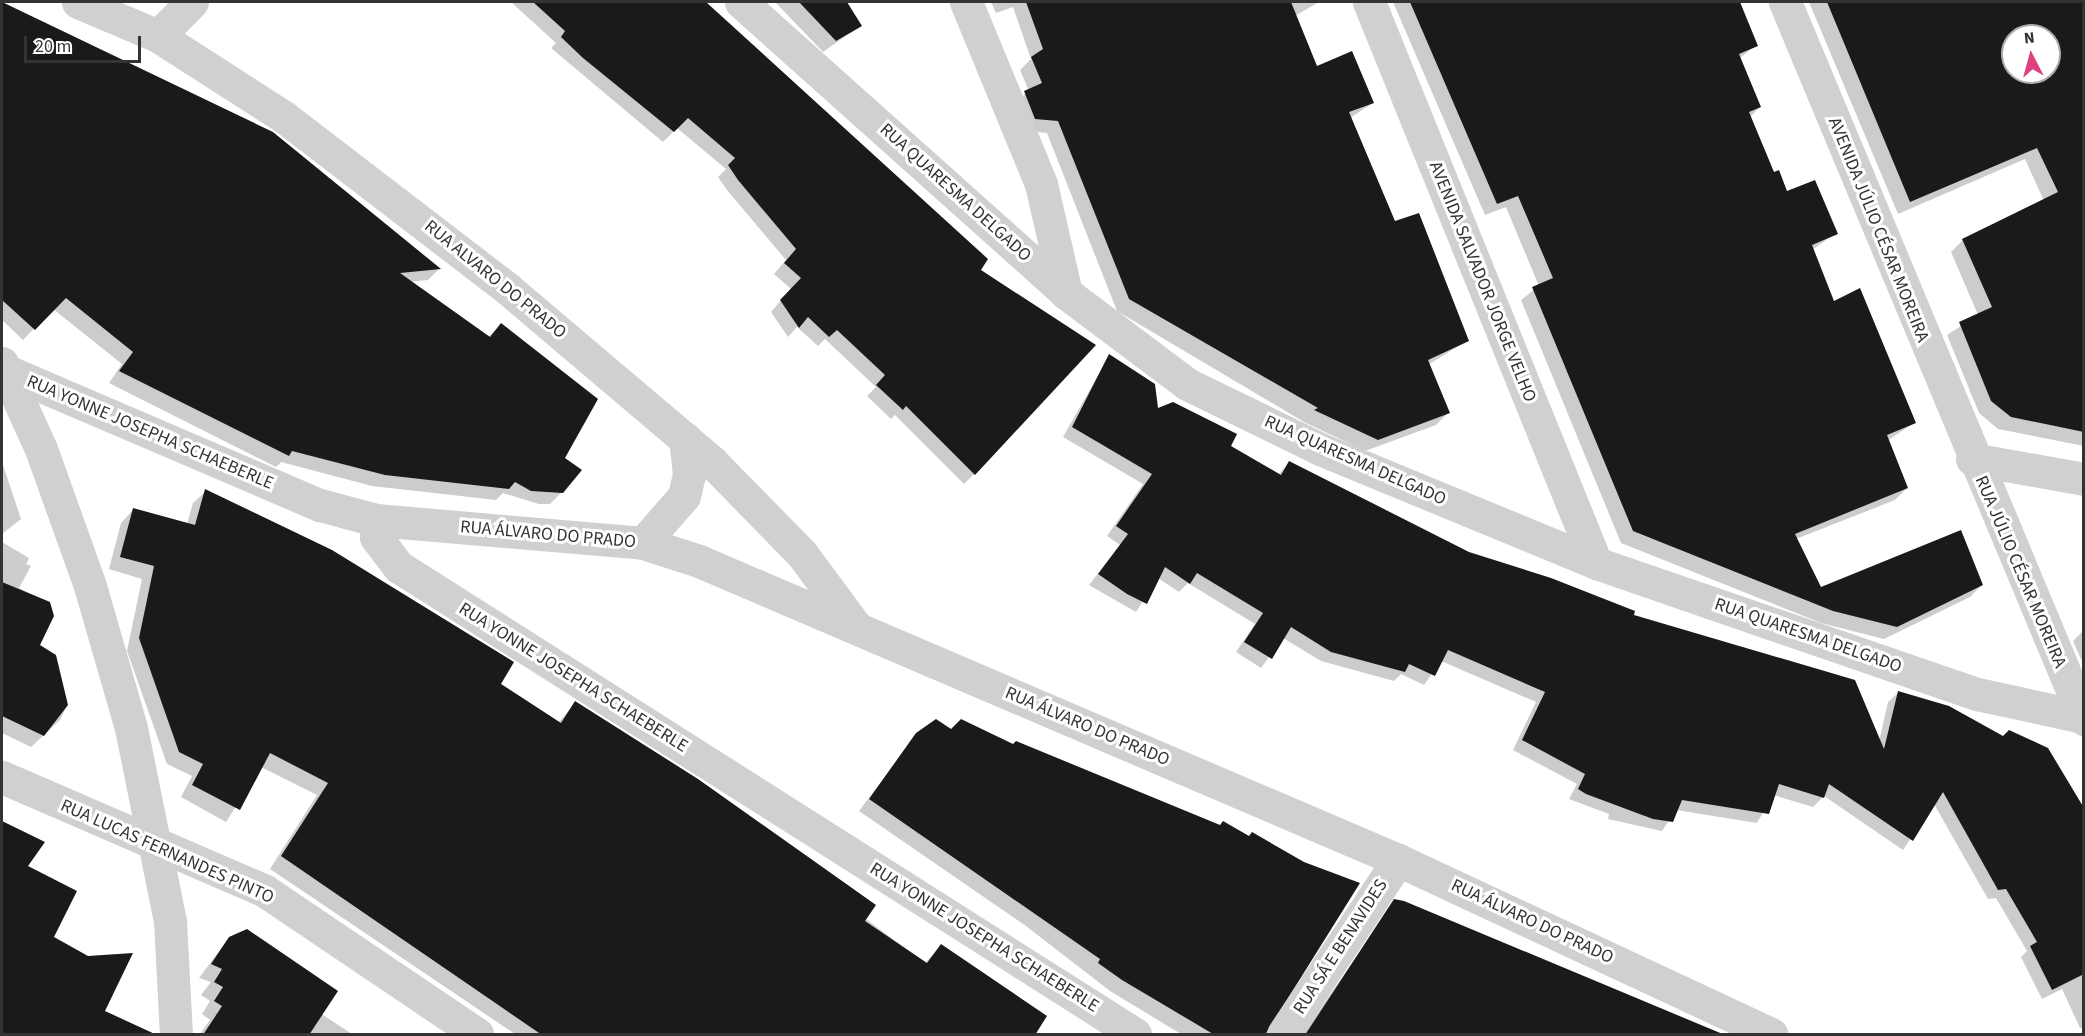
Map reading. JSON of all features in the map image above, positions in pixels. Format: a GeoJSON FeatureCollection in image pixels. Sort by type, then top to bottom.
{"type":"FeatureCollection","features":[{"type":"Feature","properties":{"kind":"street","name":"RUA ALVARO DO PRADO"},"geometry":{"type":"LineString","coordinates":[[78,2],[158,36],[369,177],[686,438],[802,554],[857,628]]}},
{"type":"Feature","properties":{"kind":"street"},"geometry":{"type":"LineString","coordinates":[[158,36],[192,2]]}},
{"type":"Feature","properties":{"kind":"street","name":"RUA QUARESMA DELGADO"},"geometry":{"type":"LineString","coordinates":[[741,2],[1066,293],[1187,384],[1320,449],[1596,563],[1977,694],[2083,718]]}},
{"type":"Feature","properties":{"kind":"street"},"geometry":{"type":"LineString","coordinates":[[966,2],[1041,183],[1066,293]]}},
{"type":"Feature","properties":{"kind":"street","name":"AVENIDA SALVADOR JORGE VELHO"},"geometry":{"type":"LineString","coordinates":[[1369,2],[1596,563]]}},
{"type":"Feature","properties":{"kind":"street","name":"AVENIDA JÚLIO CÉSAR MOREIRA"},"geometry":{"type":"LineString","coordinates":[[1785,2],[1972,459]]}},
{"type":"Feature","properties":{"kind":"street"},"geometry":{"type":"LineString","coordinates":[[4,367],[90,585],[131,728],[170,921],[176,1035]]}},
{"type":"Feature","properties":{"kind":"street","name":"RUA YONNE JOSEPHA SCHAEBERLE"},"geometry":{"type":"LineString","coordinates":[[4,367],[320,506],[376,520],[376,537],[399,567],[1135,1035]]}},
{"type":"Feature","properties":{"kind":"street"},"geometry":{"type":"LineString","coordinates":[[643,543],[684,496],[689,475],[686,438]]}},
{"type":"Feature","properties":{"kind":"street"},"geometry":{"type":"LineString","coordinates":[[1972,459],[2084,479]]}},
{"type":"Feature","properties":{"kind":"street","name":"RUA JÚLIO CÉSAR MOREIRA"},"geometry":{"type":"LineString","coordinates":[[1972,459],[2083,718]]}},
{"type":"Feature","properties":{"kind":"street","name":"RUA ÁLVARO DO PRADO"},"geometry":{"type":"LineString","coordinates":[[376,520],[643,543],[857,628],[1398,860],[1771,1035]]}},
{"type":"Feature","properties":{"kind":"street","name":"RUA LUCAS FERNANDES PINTO"},"geometry":{"type":"LineString","coordinates":[[2,777],[265,891],[477,1035]]}},
{"type":"Feature","properties":{"kind":"street","name":"RUA SÁ E BENAVIDES"},"geometry":{"type":"LineString","coordinates":[[1283,1035],[1398,860]]}},
{"type":"Feature","properties":{"kind":"building"},"geometry":{"type":"Polygon","coordinates":[[[2,2],[273,132],[441,269],[400,273],[490,337],[501,323],[598,399],[565,458],[582,470],[563,493],[531,491],[515,482],[509,489],[385,475],[292,451],[289,456],[119,371],[133,352],[66,298],[35,330],[2,300],[2,2]]]}},
{"type":"Feature","properties":{"kind":"building"},"geometry":{"type":"Polygon","coordinates":[[[533,2],[706,2],[988,259],[981,270],[1096,345],[975,475],[906,406],[903,410],[876,385],[885,375],[837,330],[829,337],[808,317],[799,328],[780,300],[801,278],[784,263],[796,249],[738,180],[728,165],[735,158],[688,118],[674,132],[583,58],[561,37],[565,31],[533,2]]]}},
{"type":"Feature","properties":{"kind":"building"},"geometry":{"type":"Polygon","coordinates":[[[799,2],[847,2],[862,26],[836,41],[799,2]]]}},
{"type":"Feature","properties":{"kind":"building"},"geometry":{"type":"Polygon","coordinates":[[[1026,2],[1291,2],[1317,66],[1352,51],[1374,103],[1349,112],[1395,221],[1419,213],[1469,341],[1428,360],[1450,413],[1378,440],[1314,410],[1318,408],[1129,299],[1058,121],[1035,119],[1024,91],[1042,83],[1031,57],[1043,49],[1026,2]]]}},
{"type":"Feature","properties":{"kind":"building"},"geometry":{"type":"Polygon","coordinates":[[[1410,2],[1740,2],[1758,46],[1739,54],[1761,107],[1749,112],[1774,172],[1779,170],[1787,191],[1815,180],[1838,234],[1812,245],[1834,301],[1860,288],[1916,423],[1887,435],[1908,488],[1795,534],[1821,587],[1961,530],[1983,585],[1897,627],[1833,611],[1633,531],[1532,287],[1553,278],[1518,196],[1497,204],[1410,2]]]}},
{"type":"Feature","properties":{"kind":"building"},"geometry":{"type":"Polygon","coordinates":[[[1827,2],[2084,2],[2084,432],[2011,417],[1991,401],[1959,322],[1992,307],[1962,239],[2058,192],[2037,148],[1910,202],[1827,2]]]}},
{"type":"Feature","properties":{"kind":"building"},"geometry":{"type":"Polygon","coordinates":[[[1109,354],[1155,384],[1158,408],[1173,402],[1237,434],[1231,446],[1281,475],[1289,461],[1469,552],[1551,578],[1635,611],[1634,615],[1855,680],[1884,749],[1898,691],[1949,706],[2003,736],[2009,730],[2048,748],[2084,808],[2084,974],[2052,990],[2030,946],[2037,942],[2006,889],[1998,890],[1943,792],[1913,841],[1829,784],[1824,798],[1779,784],[1769,814],[1682,800],[1673,822],[1653,819],[1586,794],[1578,789],[1585,774],[1522,740],[1545,692],[1448,650],[1435,676],[1409,664],[1405,672],[1331,652],[1291,627],[1272,659],[1244,642],[1263,613],[1197,573],[1190,584],[1165,567],[1147,604],[1127,594],[1098,574],[1128,534],[1116,526],[1152,474],[1072,427],[1109,354]]]}},
{"type":"Feature","properties":{"kind":"building"},"geometry":{"type":"Polygon","coordinates":[[[205,489],[332,550],[514,662],[501,684],[561,723],[575,701],[698,779],[876,905],[865,921],[927,963],[941,944],[1047,1016],[1035,1035],[542,1035],[281,856],[328,783],[270,753],[240,810],[192,785],[203,764],[179,752],[139,638],[154,566],[120,557],[133,508],[195,525],[205,489]]]}},
{"type":"Feature","properties":{"kind":"building"},"geometry":{"type":"Polygon","coordinates":[[[2,582],[50,602],[54,616],[40,645],[56,655],[68,705],[44,736],[2,716],[2,582]]]}},
{"type":"Feature","properties":{"kind":"building"},"geometry":{"type":"Polygon","coordinates":[[[936,719],[951,729],[961,719],[1013,744],[1016,741],[1220,825],[1223,821],[1249,836],[1252,832],[1304,862],[1360,883],[1265,1035],[1213,1034],[1122,980],[1098,963],[1100,959],[869,799],[916,733],[936,719]]]}},
{"type":"Feature","properties":{"kind":"building"},"geometry":{"type":"Polygon","coordinates":[[[2,821],[45,842],[28,866],[77,891],[54,937],[88,956],[133,953],[105,1011],[157,1035],[2,1035],[2,821]]]}},
{"type":"Feature","properties":{"kind":"building"},"geometry":{"type":"Polygon","coordinates":[[[1394,899],[1404,901],[1725,1035],[1305,1035],[1394,899]]]}},
{"type":"Feature","properties":{"kind":"building"},"geometry":{"type":"Polygon","coordinates":[[[247,929],[338,991],[309,1035],[203,1035],[222,1006],[214,1001],[223,987],[214,982],[222,969],[211,964],[229,937],[247,929]]]}}]}
